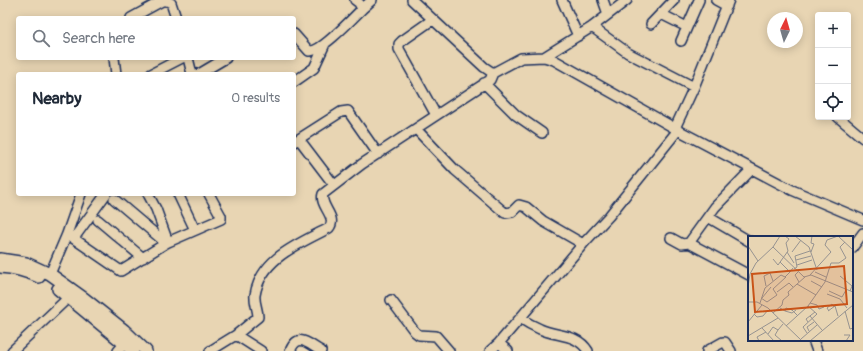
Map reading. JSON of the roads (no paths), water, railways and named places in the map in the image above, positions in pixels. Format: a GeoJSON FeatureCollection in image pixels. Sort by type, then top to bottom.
{"type":"FeatureCollection","features":[{"type":"Feature","properties":{"kind":"main road"},"geometry":{"type":"LineString","coordinates":[[0,259],[26,263],[50,274],[112,321],[146,351]]}},
{"type":"Feature","properties":{"kind":"main road"},"geometry":{"type":"LineString","coordinates":[[0,267],[30,272],[46,280],[69,297],[121,347],[134,351]]}},
{"type":"Feature","properties":{"kind":"street"},"geometry":{"type":"LineString","coordinates":[[355,0],[359,3],[362,9]]}},
{"type":"Feature","properties":{"kind":"street"},"geometry":{"type":"LineString","coordinates":[[296,36],[310,51],[325,44],[372,0]]}},
{"type":"Feature","properties":{"kind":"street"},"geometry":{"type":"LineString","coordinates":[[412,0],[484,67],[493,72]]}},
{"type":"Feature","properties":{"kind":"street"},"geometry":{"type":"LineString","coordinates":[[562,0],[578,36]]}},
{"type":"Feature","properties":{"kind":"street"},"geometry":{"type":"LineString","coordinates":[[603,0],[608,14]]}},
{"type":"Feature","properties":{"kind":"street"},"geometry":{"type":"LineString","coordinates":[[544,57],[592,27],[627,0]]}},
{"type":"Feature","properties":{"kind":"street"},"geometry":{"type":"LineString","coordinates":[[651,24],[674,0]]}},
{"type":"Feature","properties":{"kind":"street"},"geometry":{"type":"LineString","coordinates":[[681,41],[699,0]]}},
{"type":"Feature","properties":{"kind":"street"},"geometry":{"type":"LineString","coordinates":[[490,351],[499,343],[583,244],[609,216],[676,129],[728,3],[716,0]]}},
{"type":"Feature","properties":{"kind":"street"},"geometry":{"type":"LineString","coordinates":[[135,16],[162,1],[170,3],[175,16]]}},
{"type":"Feature","properties":{"kind":"street"},"geometry":{"type":"LineString","coordinates":[[661,14],[687,27]]}},
{"type":"Feature","properties":{"kind":"street"},"geometry":{"type":"LineString","coordinates":[[432,20],[402,41],[399,44],[399,49],[436,115]]}},
{"type":"Feature","properties":{"kind":"street"},"geometry":{"type":"LineString","coordinates":[[592,27],[628,53],[694,87]]}},
{"type":"Feature","properties":{"kind":"street"},"geometry":{"type":"LineString","coordinates":[[296,81],[314,68],[325,44]]}},
{"type":"Feature","properties":{"kind":"street"},"geometry":{"type":"LineString","coordinates":[[210,351],[236,335],[258,316],[258,310],[254,297],[259,280],[268,266],[287,250],[332,225],[332,220],[322,200],[323,194],[362,164],[490,80],[493,72],[521,58],[544,57],[554,60],[676,129],[792,190],[863,220]]}},
{"type":"Feature","properties":{"kind":"street"},"geometry":{"type":"LineString","coordinates":[[115,60],[116,72]]}},
{"type":"Feature","properties":{"kind":"street"},"geometry":{"type":"LineString","coordinates":[[155,72],[178,60]]}},
{"type":"Feature","properties":{"kind":"street"},"geometry":{"type":"LineString","coordinates":[[188,60],[192,72]]}},
{"type":"Feature","properties":{"kind":"street"},"geometry":{"type":"LineString","coordinates":[[202,72],[223,60]]}},
{"type":"Feature","properties":{"kind":"street"},"geometry":{"type":"LineString","coordinates":[[484,83],[516,115],[542,133]]}},
{"type":"Feature","properties":{"kind":"street"},"geometry":{"type":"LineString","coordinates":[[334,185],[297,140],[340,112],[348,111],[378,154]]}},
{"type":"Feature","properties":{"kind":"street"},"geometry":{"type":"LineString","coordinates":[[842,120],[863,138]]}},
{"type":"Feature","properties":{"kind":"street"},"geometry":{"type":"LineString","coordinates":[[416,129],[455,170],[505,213],[512,212],[519,205],[526,207],[543,221],[583,244]]}},
{"type":"Feature","properties":{"kind":"street"},"geometry":{"type":"LineString","coordinates":[[689,243],[715,207],[752,169]]}},
{"type":"Feature","properties":{"kind":"street"},"geometry":{"type":"LineString","coordinates":[[50,274],[70,236],[80,196]]}},
{"type":"Feature","properties":{"kind":"street"},"geometry":{"type":"LineString","coordinates":[[149,196],[156,209],[167,242]]}},
{"type":"Feature","properties":{"kind":"street"},"geometry":{"type":"LineString","coordinates":[[179,196],[195,230]]}},
{"type":"Feature","properties":{"kind":"street"},"geometry":{"type":"LineString","coordinates":[[70,236],[120,271],[124,271],[167,242],[221,218],[210,196]]}},
{"type":"Feature","properties":{"kind":"street"},"geometry":{"type":"LineString","coordinates":[[70,236],[110,197],[167,242]]}},
{"type":"Feature","properties":{"kind":"street"},"geometry":{"type":"LineString","coordinates":[[708,217],[748,240]]}},
{"type":"Feature","properties":{"kind":"street"},"geometry":{"type":"LineString","coordinates":[[98,220],[143,258]]}},
{"type":"Feature","properties":{"kind":"street"},"geometry":{"type":"LineString","coordinates":[[853,247],[863,233]]}},
{"type":"Feature","properties":{"kind":"street"},"geometry":{"type":"LineString","coordinates":[[671,238],[682,244],[689,243],[748,274]]}},
{"type":"Feature","properties":{"kind":"street"},"geometry":{"type":"LineString","coordinates":[[12,351],[69,297]]}},
{"type":"Feature","properties":{"kind":"street"},"geometry":{"type":"LineString","coordinates":[[391,300],[415,332],[419,335],[436,336],[449,351]]}},
{"type":"Feature","properties":{"kind":"street"},"geometry":{"type":"LineString","coordinates":[[520,318],[540,330],[572,338],[583,344],[588,351]]}},
{"type":"Feature","properties":{"kind":"street"},"geometry":{"type":"LineString","coordinates":[[236,335],[261,351]]}},
{"type":"Feature","properties":{"kind":"street"},"geometry":{"type":"LineString","coordinates":[[290,351],[297,340],[301,340],[321,351]]}},
{"type":"Feature","properties":{"kind":"street"},"geometry":{"type":"LineString","coordinates":[[812,341],[817,351]]}},
{"type":"Feature","properties":{"kind":"street"},"geometry":{"type":"LineString","coordinates":[[707,351],[723,342],[725,342],[731,351]]}},
{"type":"Feature","properties":{"kind":"street"},"geometry":{"type":"LineString","coordinates":[[499,343],[508,351]]}}]}
